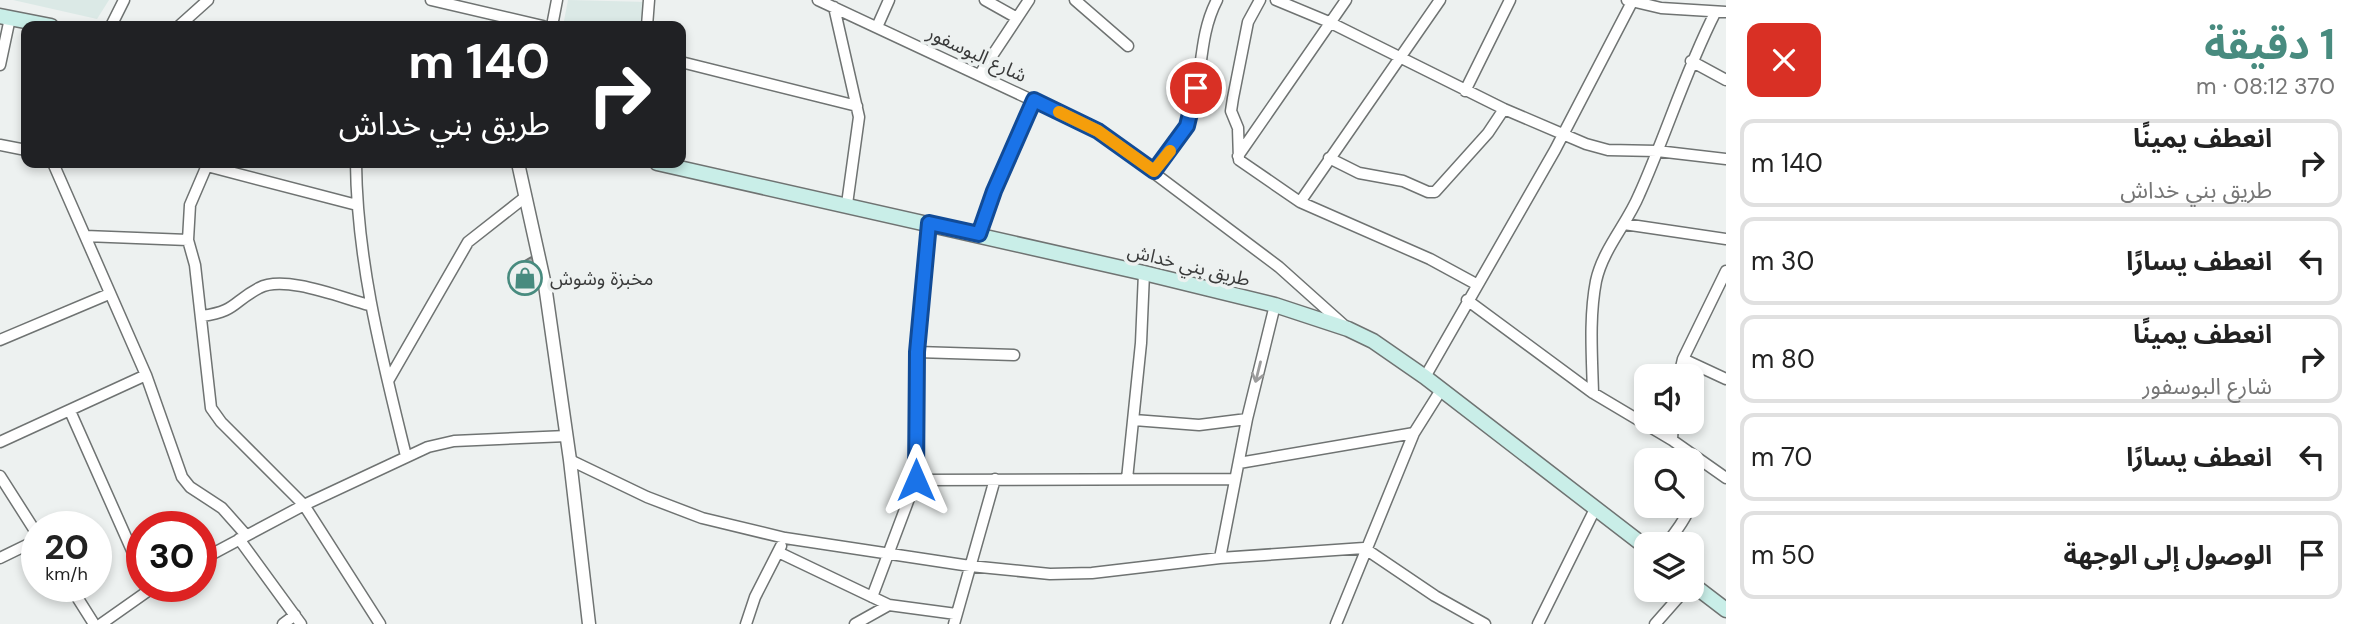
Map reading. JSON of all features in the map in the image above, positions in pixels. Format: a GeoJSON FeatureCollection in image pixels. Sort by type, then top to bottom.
{"type":"FeatureCollection","features":[{"type":"Feature","properties":{"kind":"main road"},"geometry":{"type":"LineString","coordinates":[[5,17],[25,21]]}},
{"type":"Feature","properties":{"kind":"main road","name":"طريق بني خداش"},"geometry":{"type":"LineString","coordinates":[[680,168],[1144,273],[1275,305],[1348,329],[1373,341],[1425,377],[1634,538]]}},
{"type":"Feature","properties":{"kind":"main road"},"geometry":{"type":"LineString","coordinates":[[1704,593],[1726,610]]}},
{"type":"Feature","properties":{"kind":"street"},"geometry":{"type":"LineString","coordinates":[[114,21],[124,0]]}},
{"type":"Feature","properties":{"kind":"street"},"geometry":{"type":"LineString","coordinates":[[185,21],[208,0]]}},
{"type":"Feature","properties":{"kind":"street"},"geometry":{"type":"LineString","coordinates":[[431,0],[521,21]]}},
{"type":"Feature","properties":{"kind":"street"},"geometry":{"type":"LineString","coordinates":[[553,21],[557,0]]}},
{"type":"Feature","properties":{"kind":"street"},"geometry":{"type":"LineString","coordinates":[[647,21],[649,0]]}},
{"type":"Feature","properties":{"kind":"street","name":"شارع البوسفور"},"geometry":{"type":"LineString","coordinates":[[818,0],[1098,131],[1279,267],[1348,329]]}},
{"type":"Feature","properties":{"kind":"street"},"geometry":{"type":"LineString","coordinates":[[877,27],[889,0]]}},
{"type":"Feature","properties":{"kind":"street"},"geometry":{"type":"LineString","coordinates":[[985,0],[1017,18]]}},
{"type":"Feature","properties":{"kind":"street"},"geometry":{"type":"LineString","coordinates":[[980,74],[1029,0]]}},
{"type":"Feature","properties":{"kind":"street"},"geometry":{"type":"LineString","coordinates":[[1075,0],[1128,46]]}},
{"type":"Feature","properties":{"kind":"street"},"geometry":{"type":"LineString","coordinates":[[1260,0],[1248,22],[1233,98],[1232,114],[1238,128],[1238,156],[1245,166],[1300,202],[1430,259],[1476,284]]}},
{"type":"Feature","properties":{"kind":"street"},"geometry":{"type":"LineString","coordinates":[[1276,0],[1329,22],[1504,109],[1608,150],[1657,151],[1726,159]]}},
{"type":"Feature","properties":{"kind":"street"},"geometry":{"type":"LineString","coordinates":[[1238,156],[1346,0]]}},
{"type":"Feature","properties":{"kind":"street"},"geometry":{"type":"LineString","coordinates":[[1300,202],[1440,0]]}},
{"type":"Feature","properties":{"kind":"street"},"geometry":{"type":"LineString","coordinates":[[1465,90],[1510,0]]}},
{"type":"Feature","properties":{"kind":"street"},"geometry":{"type":"LineString","coordinates":[[1154,171],[1181,137],[1191,116],[1203,38],[1215,1]]}},
{"type":"Feature","properties":{"kind":"street"},"geometry":{"type":"LineString","coordinates":[[1425,377],[1466,300],[1522,209],[1630,1],[1720,12],[1691,61],[1639,196],[1597,279],[1592,319],[1593,393]]}},
{"type":"Feature","properties":{"kind":"street"},"geometry":{"type":"LineString","coordinates":[[834,7],[859,125],[847,204]]}},
{"type":"Feature","properties":{"kind":"street"},"geometry":{"type":"LineString","coordinates":[[0,65],[5,17]]}},
{"type":"Feature","properties":{"kind":"street"},"geometry":{"type":"LineString","coordinates":[[1691,61],[1726,79]]}},
{"type":"Feature","properties":{"kind":"street"},"geometry":{"type":"LineString","coordinates":[[686,63],[857,106]]}},
{"type":"Feature","properties":{"kind":"street"},"geometry":{"type":"LineString","coordinates":[[979,234],[999,179],[1034,100]]}},
{"type":"Feature","properties":{"kind":"street"},"geometry":{"type":"LineString","coordinates":[[1329,159],[1368,176],[1403,181],[1428,192],[1435,192],[1488,133],[1504,109]]}},
{"type":"Feature","properties":{"kind":"street"},"geometry":{"type":"LineString","coordinates":[[0,145],[21,149]]}},
{"type":"Feature","properties":{"kind":"street"},"geometry":{"type":"LineString","coordinates":[[54,168],[146,375],[186,482],[222,508],[243,537],[298,619],[283,624]]}},
{"type":"Feature","properties":{"kind":"street"},"geometry":{"type":"LineString","coordinates":[[206,168],[190,205],[188,240],[202,316],[210,400],[215,415],[304,505],[380,624]]}},
{"type":"Feature","properties":{"kind":"street"},"geometry":{"type":"LineString","coordinates":[[222,168],[356,205]]}},
{"type":"Feature","properties":{"kind":"street"},"geometry":{"type":"LineString","coordinates":[[356,168],[356,205],[369,305],[406,456]]}},
{"type":"Feature","properties":{"kind":"street"},"geometry":{"type":"LineString","coordinates":[[519,168],[545,285],[567,436],[589,624]]}},
{"type":"Feature","properties":{"kind":"street"},"geometry":{"type":"LineString","coordinates":[[388,381],[468,242],[524,198]]}},
{"type":"Feature","properties":{"kind":"street"},"geometry":{"type":"LineString","coordinates":[[872,597],[916,480],[917,352],[929,223]]}},
{"type":"Feature","properties":{"kind":"street"},"geometry":{"type":"LineString","coordinates":[[1624,224],[1726,239]]}},
{"type":"Feature","properties":{"kind":"street"},"geometry":{"type":"LineString","coordinates":[[85,236],[188,240]]}},
{"type":"Feature","properties":{"kind":"street"},"geometry":{"type":"LineString","coordinates":[[1682,364],[1726,271]]}},
{"type":"Feature","properties":{"kind":"street"},"geometry":{"type":"LineString","coordinates":[[1127,479],[1134,420],[1144,273]]}},
{"type":"Feature","properties":{"kind":"street"},"geometry":{"type":"LineString","coordinates":[[202,316],[226,312],[260,287],[283,283],[369,305]]}},
{"type":"Feature","properties":{"kind":"street"},"geometry":{"type":"LineString","coordinates":[[0,340],[109,294]]}},
{"type":"Feature","properties":{"kind":"street"},"geometry":{"type":"LineString","coordinates":[[1466,300],[1593,393],[1682,448]]}},
{"type":"Feature","properties":{"kind":"street"},"geometry":{"type":"LineString","coordinates":[[1220,558],[1247,419],[1275,305]]}},
{"type":"Feature","properties":{"kind":"street"},"geometry":{"type":"LineString","coordinates":[[917,352],[1014,355]]}},
{"type":"Feature","properties":{"kind":"street"},"geometry":{"type":"LineString","coordinates":[[1683,359],[1726,379]]}},
{"type":"Feature","properties":{"kind":"street"},"geometry":{"type":"LineString","coordinates":[[0,442],[146,375]]}},
{"type":"Feature","properties":{"kind":"street"},"geometry":{"type":"LineString","coordinates":[[1336,624],[1364,548],[1414,433],[1441,390]]}},
{"type":"Feature","properties":{"kind":"street"},"geometry":{"type":"LineString","coordinates":[[70,411],[126,537]]}},
{"type":"Feature","properties":{"kind":"street"},"geometry":{"type":"LineString","coordinates":[[1134,420],[1199,425],[1247,419]]}},
{"type":"Feature","properties":{"kind":"street"},"geometry":{"type":"LineString","coordinates":[[1239,463],[1414,433]]}},
{"type":"Feature","properties":{"kind":"street"},"geometry":{"type":"LineString","coordinates":[[1672,434],[1672,440]]}},
{"type":"Feature","properties":{"kind":"street"},"geometry":{"type":"LineString","coordinates":[[217,551],[304,505],[406,456],[454,441],[567,436]]}},
{"type":"Feature","properties":{"kind":"street"},"geometry":{"type":"LineString","coordinates":[[570,460],[678,510],[785,538],[970,566],[1050,573],[1092,573],[1220,558],[1364,548],[1435,596],[1485,624]]}},
{"type":"Feature","properties":{"kind":"street"},"geometry":{"type":"LineString","coordinates":[[1704,464],[1726,478]]}},
{"type":"Feature","properties":{"kind":"street"},"geometry":{"type":"LineString","coordinates":[[0,476],[22,511]]}},
{"type":"Feature","properties":{"kind":"street"},"geometry":{"type":"LineString","coordinates":[[778,552],[889,605],[955,619],[995,479]]}},
{"type":"Feature","properties":{"kind":"street"},"geometry":{"type":"LineString","coordinates":[[916,480],[1235,479]]}},
{"type":"Feature","properties":{"kind":"street"},"geometry":{"type":"LineString","coordinates":[[1538,624],[1595,509]]}},
{"type":"Feature","properties":{"kind":"street"},"geometry":{"type":"LineString","coordinates":[[1676,532],[1687,518]]}},
{"type":"Feature","properties":{"kind":"street"},"geometry":{"type":"LineString","coordinates":[[746,624],[750,606],[785,538]]}},
{"type":"Feature","properties":{"kind":"street"},"geometry":{"type":"LineString","coordinates":[[0,558],[21,548]]}},
{"type":"Feature","properties":{"kind":"street"},"geometry":{"type":"LineString","coordinates":[[80,602],[94,624]]}},
{"type":"Feature","properties":{"kind":"street"},"geometry":{"type":"LineString","coordinates":[[101,624],[131,602]]}},
{"type":"Feature","properties":{"kind":"street"},"geometry":{"type":"LineString","coordinates":[[1655,624],[1674,602]]}},
{"type":"Feature","properties":{"kind":"street"},"geometry":{"type":"LineString","coordinates":[[855,624],[889,605]]}},
{"type":"Feature","properties":{"kind":"shaded area"},"geometry":{"type":"Polygon","coordinates":[[[13,0],[109,0],[97,19],[13,0]]]}},
{"type":"Feature","properties":{"kind":"shaded area"},"geometry":{"type":"Polygon","coordinates":[[[568,0],[648,2],[646,21],[564,21],[568,0]]]}},
{"type":"Feature","properties":{"kind":"building","name":"مخبزة وشوش"},"geometry":{"type":"Polygon","coordinates":[[[535,255],[540,266],[532,271],[538,282],[526,293],[510,274],[516,266],[535,255]]]}},
{"type":"Feature","properties":{"kind":"slow traffic"},"geometry":{"type":"LineString","coordinates":[[1059,112],[1098,131],[1154,171],[1170,151]]}},
{"type":"Feature","properties":{"kind":"place","name":"مخبزة وشوش"},"geometry":{"type":"Point","coordinates":[525,278]}},
{"type":"Feature","properties":{"kind":"route"},"geometry":{"type":"LineString","coordinates":[[916,480],[917,352],[921,280],[929,223],[979,234],[994,191],[1034,100],[1098,131],[1154,171],[1187,126],[1196,88]]}}]}
